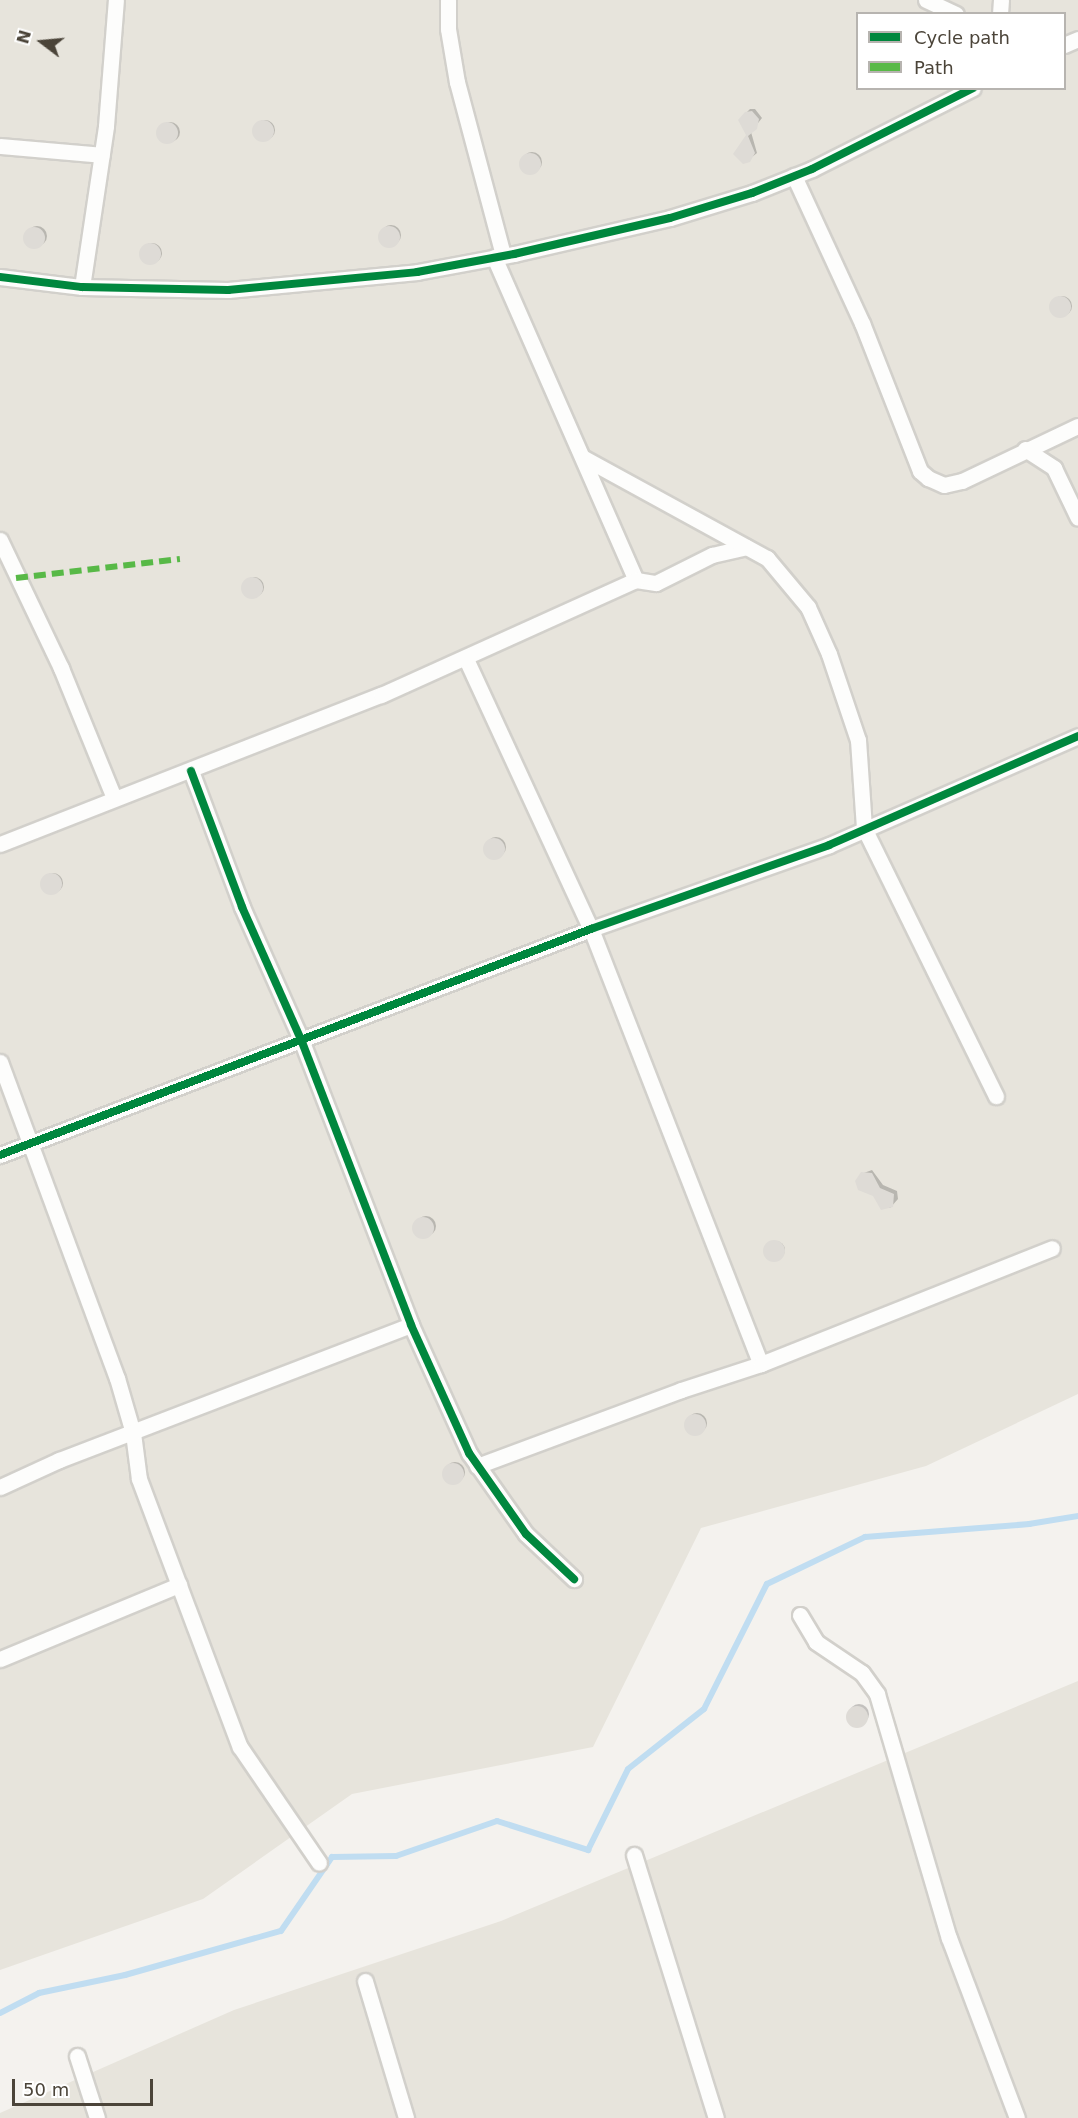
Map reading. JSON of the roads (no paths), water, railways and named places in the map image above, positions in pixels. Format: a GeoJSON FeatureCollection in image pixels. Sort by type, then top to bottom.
{"type":"FeatureCollection","features":[{"type":"Feature","properties":{"kind":"street"},"geometry":{"type":"LineString","coordinates":[[82,287],[102,155],[116,0]]}},
{"type":"Feature","properties":{"kind":"street"},"geometry":{"type":"LineString","coordinates":[[448,0],[448,29],[457,82],[499,256],[636,580]]}},
{"type":"Feature","properties":{"kind":"street"},"geometry":{"type":"LineString","coordinates":[[926,0],[952,12]]}},
{"type":"Feature","properties":{"kind":"street"},"geometry":{"type":"LineString","coordinates":[[0,277],[82,287],[228,290],[406,273],[499,256],[670,218],[794,176],[969,90]]}},
{"type":"Feature","properties":{"kind":"street"},"geometry":{"type":"LineString","coordinates":[[0,146],[102,155]]}},
{"type":"Feature","properties":{"kind":"street"},"geometry":{"type":"LineString","coordinates":[[794,176],[862,323],[920,471],[936,483],[952,485],[1078,426]]}},
{"type":"Feature","properties":{"kind":"street"},"geometry":{"type":"LineString","coordinates":[[1025,449],[1054,468],[1078,518]]}},
{"type":"Feature","properties":{"kind":"street"},"geometry":{"type":"LineString","coordinates":[[584,458],[767,558],[808,607],[820,628],[858,740],[864,828],[996,1096]]}},
{"type":"Feature","properties":{"kind":"street"},"geometry":{"type":"LineString","coordinates":[[0,540],[61,668],[114,798]]}},
{"type":"Feature","properties":{"kind":"street"},"geometry":{"type":"LineString","coordinates":[[0,844],[114,798],[191,771],[466,659],[636,580],[656,583],[712,555],[746,547]]}},
{"type":"Feature","properties":{"kind":"street"},"geometry":{"type":"LineString","coordinates":[[466,659],[591,929],[760,1364]]}},
{"type":"Feature","properties":{"kind":"street"},"geometry":{"type":"LineString","coordinates":[[0,1155],[31,1141],[302,1042],[591,929],[829,845],[864,828],[957,792],[1078,736]]}},
{"type":"Feature","properties":{"kind":"street"},"geometry":{"type":"LineString","coordinates":[[191,771],[242,907],[302,1042],[411,1325],[477,1466],[526,1534],[574,1579]]}},
{"type":"Feature","properties":{"kind":"street"},"geometry":{"type":"LineString","coordinates":[[0,1062],[117,1378],[133,1433],[138,1479],[240,1747],[319,1863]]}},
{"type":"Feature","properties":{"kind":"street"},"geometry":{"type":"LineString","coordinates":[[477,1466],[681,1390],[760,1364],[1052,1248]]}},
{"type":"Feature","properties":{"kind":"street"},"geometry":{"type":"LineString","coordinates":[[0,1487],[411,1325]]}},
{"type":"Feature","properties":{"kind":"street"},"geometry":{"type":"LineString","coordinates":[[0,1659],[179,1585]]}},
{"type":"Feature","properties":{"kind":"street"},"geometry":{"type":"LineString","coordinates":[[800,1615],[816,1642],[862,1673],[877,1694],[949,1938],[1017,2118]]}},
{"type":"Feature","properties":{"kind":"street"},"geometry":{"type":"LineString","coordinates":[[634,1855],[716,2118]]}},
{"type":"Feature","properties":{"kind":"street"},"geometry":{"type":"LineString","coordinates":[[364,1981],[406,2118]]}},
{"type":"Feature","properties":{"kind":"street"},"geometry":{"type":"LineString","coordinates":[[77,2056],[97,2118]]}},
{"type":"Feature","properties":{"kind":"waterway"},"geometry":{"type":"LineString","coordinates":[[0,2013],[39,1993],[125,1975],[281,1931],[332,1857],[396,1856],[497,1821],[588,1850],[628,1769],[704,1709],[767,1584],[865,1537],[1029,1524],[1078,1516]]}}]}
